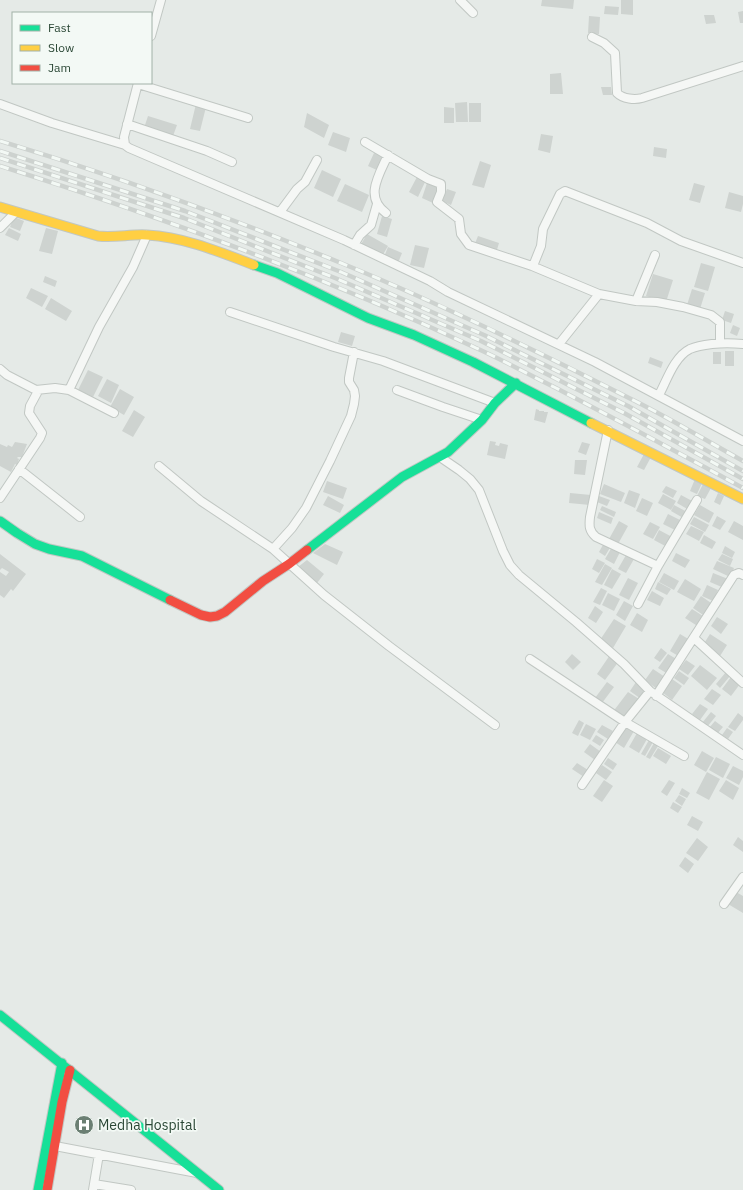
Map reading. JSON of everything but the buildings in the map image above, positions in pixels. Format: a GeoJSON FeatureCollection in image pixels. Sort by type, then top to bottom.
{"type":"FeatureCollection","features":[{"type":"Feature","properties":{"kind":"street"},"geometry":{"type":"LineString","coordinates":[[152,32],[161,0]]}},
{"type":"Feature","properties":{"kind":"street"},"geometry":{"type":"LineString","coordinates":[[460,0],[473,13]]}},
{"type":"Feature","properties":{"kind":"street"},"geometry":{"type":"LineString","coordinates":[[592,37],[604,43],[615,53],[617,93],[622,97],[636,99],[642,98],[743,66]]}},
{"type":"Feature","properties":{"kind":"street"},"geometry":{"type":"LineString","coordinates":[[125,145],[124,137],[138,84]]}},
{"type":"Feature","properties":{"kind":"street"},"geometry":{"type":"LineString","coordinates":[[141,84],[248,118]]}},
{"type":"Feature","properties":{"kind":"street"},"geometry":{"type":"LineString","coordinates":[[0,104],[125,145],[354,245],[448,292],[559,344],[659,395],[743,441]]}},
{"type":"Feature","properties":{"kind":"street"},"geometry":{"type":"LineString","coordinates":[[127,124],[207,151],[232,162]]}},
{"type":"Feature","properties":{"kind":"street"},"geometry":{"type":"LineString","coordinates":[[364,142],[441,184],[441,192],[437,202],[459,219],[461,234],[469,245],[533,266],[599,294],[636,301],[657,302],[683,307],[711,315],[720,322],[720,343]]}},
{"type":"Feature","properties":{"kind":"street"},"geometry":{"type":"LineString","coordinates":[[354,245],[360,235],[371,225],[377,204],[374,189],[388,155]]}},
{"type":"Feature","properties":{"kind":"street"},"geometry":{"type":"LineString","coordinates":[[280,212],[297,188],[306,182],[318,160]]}},
{"type":"Feature","properties":{"kind":"street"},"geometry":{"type":"LineString","coordinates":[[533,266],[541,246],[543,228],[560,194],[565,191],[647,223],[681,241],[743,263]]}},
{"type":"Feature","properties":{"kind":"street"},"geometry":{"type":"LineString","coordinates":[[377,204],[386,213]]}},
{"type":"Feature","properties":{"kind":"street"},"geometry":{"type":"LineString","coordinates":[[0,207],[98,236],[147,236],[181,240],[277,273],[356,313],[414,335],[473,362],[743,499]]}},
{"type":"Feature","properties":{"kind":"street"},"geometry":{"type":"LineString","coordinates":[[0,228],[16,212]]}},
{"type":"Feature","properties":{"kind":"street"},"geometry":{"type":"LineString","coordinates":[[69,390],[99,327],[133,267],[147,236]]}},
{"type":"Feature","properties":{"kind":"street"},"geometry":{"type":"LineString","coordinates":[[636,301],[655,255]]}},
{"type":"Feature","properties":{"kind":"street"},"geometry":{"type":"LineString","coordinates":[[559,344],[599,294]]}},
{"type":"Feature","properties":{"kind":"street"},"geometry":{"type":"LineString","coordinates":[[230,312],[334,347],[354,352],[496,403]]}},
{"type":"Feature","properties":{"kind":"street"},"geometry":{"type":"LineString","coordinates":[[659,395],[674,365],[690,349],[720,343],[743,344]]}},
{"type":"Feature","properties":{"kind":"street"},"geometry":{"type":"LineString","coordinates":[[273,548],[292,528],[306,508],[330,461],[350,416],[355,396],[354,390],[349,382],[354,352]]}},
{"type":"Feature","properties":{"kind":"street"},"geometry":{"type":"LineString","coordinates":[[0,369],[7,375],[36,390],[55,388],[69,390],[114,413]]}},
{"type":"Feature","properties":{"kind":"street"},"geometry":{"type":"LineString","coordinates":[[0,521],[26,539],[38,545],[82,556],[201,616],[217,616],[225,612],[263,581],[289,564],[402,477],[448,452],[482,420],[516,383]]}},
{"type":"Feature","properties":{"kind":"street"},"geometry":{"type":"LineString","coordinates":[[0,498],[42,434],[41,430],[29,413],[30,406],[37,393],[36,390]]}},
{"type":"Feature","properties":{"kind":"street"},"geometry":{"type":"LineString","coordinates":[[397,390],[443,408],[482,420]]}},
{"type":"Feature","properties":{"kind":"street"},"geometry":{"type":"LineString","coordinates":[[608,430],[590,517],[590,528],[596,537],[658,566]]}},
{"type":"Feature","properties":{"kind":"street"},"geometry":{"type":"LineString","coordinates":[[440,457],[470,479],[479,490],[503,551],[510,564],[519,575],[624,664],[653,693],[743,755]]}},
{"type":"Feature","properties":{"kind":"street"},"geometry":{"type":"LineString","coordinates":[[159,466],[201,501],[273,548],[324,594],[383,641],[495,725]]}},
{"type":"Feature","properties":{"kind":"street"},"geometry":{"type":"LineString","coordinates":[[19,469],[80,517]]}},
{"type":"Feature","properties":{"kind":"street"},"geometry":{"type":"LineString","coordinates":[[638,604],[658,566],[697,500]]}},
{"type":"Feature","properties":{"kind":"street"},"geometry":{"type":"LineString","coordinates":[[582,785],[625,722],[653,693],[694,638],[734,575],[739,573],[743,575]]}},
{"type":"Feature","properties":{"kind":"street"},"geometry":{"type":"LineString","coordinates":[[694,638],[743,683]]}},
{"type":"Feature","properties":{"kind":"street"},"geometry":{"type":"LineString","coordinates":[[530,659],[625,722],[684,756]]}},
{"type":"Feature","properties":{"kind":"street"},"geometry":{"type":"LineString","coordinates":[[724,904],[743,877]]}},
{"type":"Feature","properties":{"kind":"street"},"geometry":{"type":"LineString","coordinates":[[0,1015],[62,1063],[219,1190]]}},
{"type":"Feature","properties":{"kind":"street"},"geometry":{"type":"LineString","coordinates":[[38,1190],[62,1063]]}},
{"type":"Feature","properties":{"kind":"street"},"geometry":{"type":"LineString","coordinates":[[47,1190],[62,1102],[70,1070]]}},
{"type":"Feature","properties":{"kind":"street"},"geometry":{"type":"LineString","coordinates":[[55,1146],[197,1173]]}},
{"type":"Feature","properties":{"kind":"street"},"geometry":{"type":"LineString","coordinates":[[100,1154],[93,1187],[131,1190]]}},
{"type":"Feature","properties":{"kind":"railway"},"geometry":{"type":"LineString","coordinates":[[0,141],[86,168],[172,198],[257,229],[378,278],[558,362],[658,413],[743,461]]}},
{"type":"Feature","properties":{"kind":"railway"},"geometry":{"type":"LineString","coordinates":[[0,151],[185,211],[341,272],[484,335],[628,406],[743,471]]}},
{"type":"Feature","properties":{"kind":"railway"},"geometry":{"type":"LineString","coordinates":[[0,158],[184,218],[335,278],[481,341],[624,413],[743,479]]}},
{"type":"Feature","properties":{"kind":"railway"},"geometry":{"type":"LineString","coordinates":[[0,166],[181,227],[359,296],[486,353],[556,388],[743,488]]}},
{"type":"Feature","properties":{"kind":"traffic: fast"},"geometry":{"type":"LineString","coordinates":[[254,265],[277,273],[368,318],[414,335],[473,362],[591,423]]}},
{"type":"Feature","properties":{"kind":"traffic: fast"},"geometry":{"type":"LineString","coordinates":[[307,550],[402,477],[448,452],[482,420],[495,403],[516,383]]}},
{"type":"Feature","properties":{"kind":"traffic: fast"},"geometry":{"type":"LineString","coordinates":[[0,521],[35,544],[49,549],[82,556],[170,600]]}},
{"type":"Feature","properties":{"kind":"traffic: fast"},"geometry":{"type":"LineString","coordinates":[[0,1015],[219,1190]]}},
{"type":"Feature","properties":{"kind":"traffic: fast"},"geometry":{"type":"LineString","coordinates":[[38,1190],[62,1063]]}},
{"type":"Feature","properties":{"kind":"traffic: slow"},"geometry":{"type":"LineString","coordinates":[[0,207],[98,236],[110,237],[147,235],[175,239],[202,246],[254,265]]}},
{"type":"Feature","properties":{"kind":"traffic: slow"},"geometry":{"type":"LineString","coordinates":[[591,423],[743,499]]}},
{"type":"Feature","properties":{"kind":"traffic: jam"},"geometry":{"type":"LineString","coordinates":[[170,600],[201,615],[210,617],[217,616],[225,612],[263,581],[307,550]]}},
{"type":"Feature","properties":{"kind":"traffic: jam"},"geometry":{"type":"LineString","coordinates":[[47,1190],[62,1102],[70,1070]]}},
{"type":"Feature","properties":{"kind":"place","name":"Medha Hospital"},"geometry":{"type":"Point","coordinates":[84,1125]}}]}
